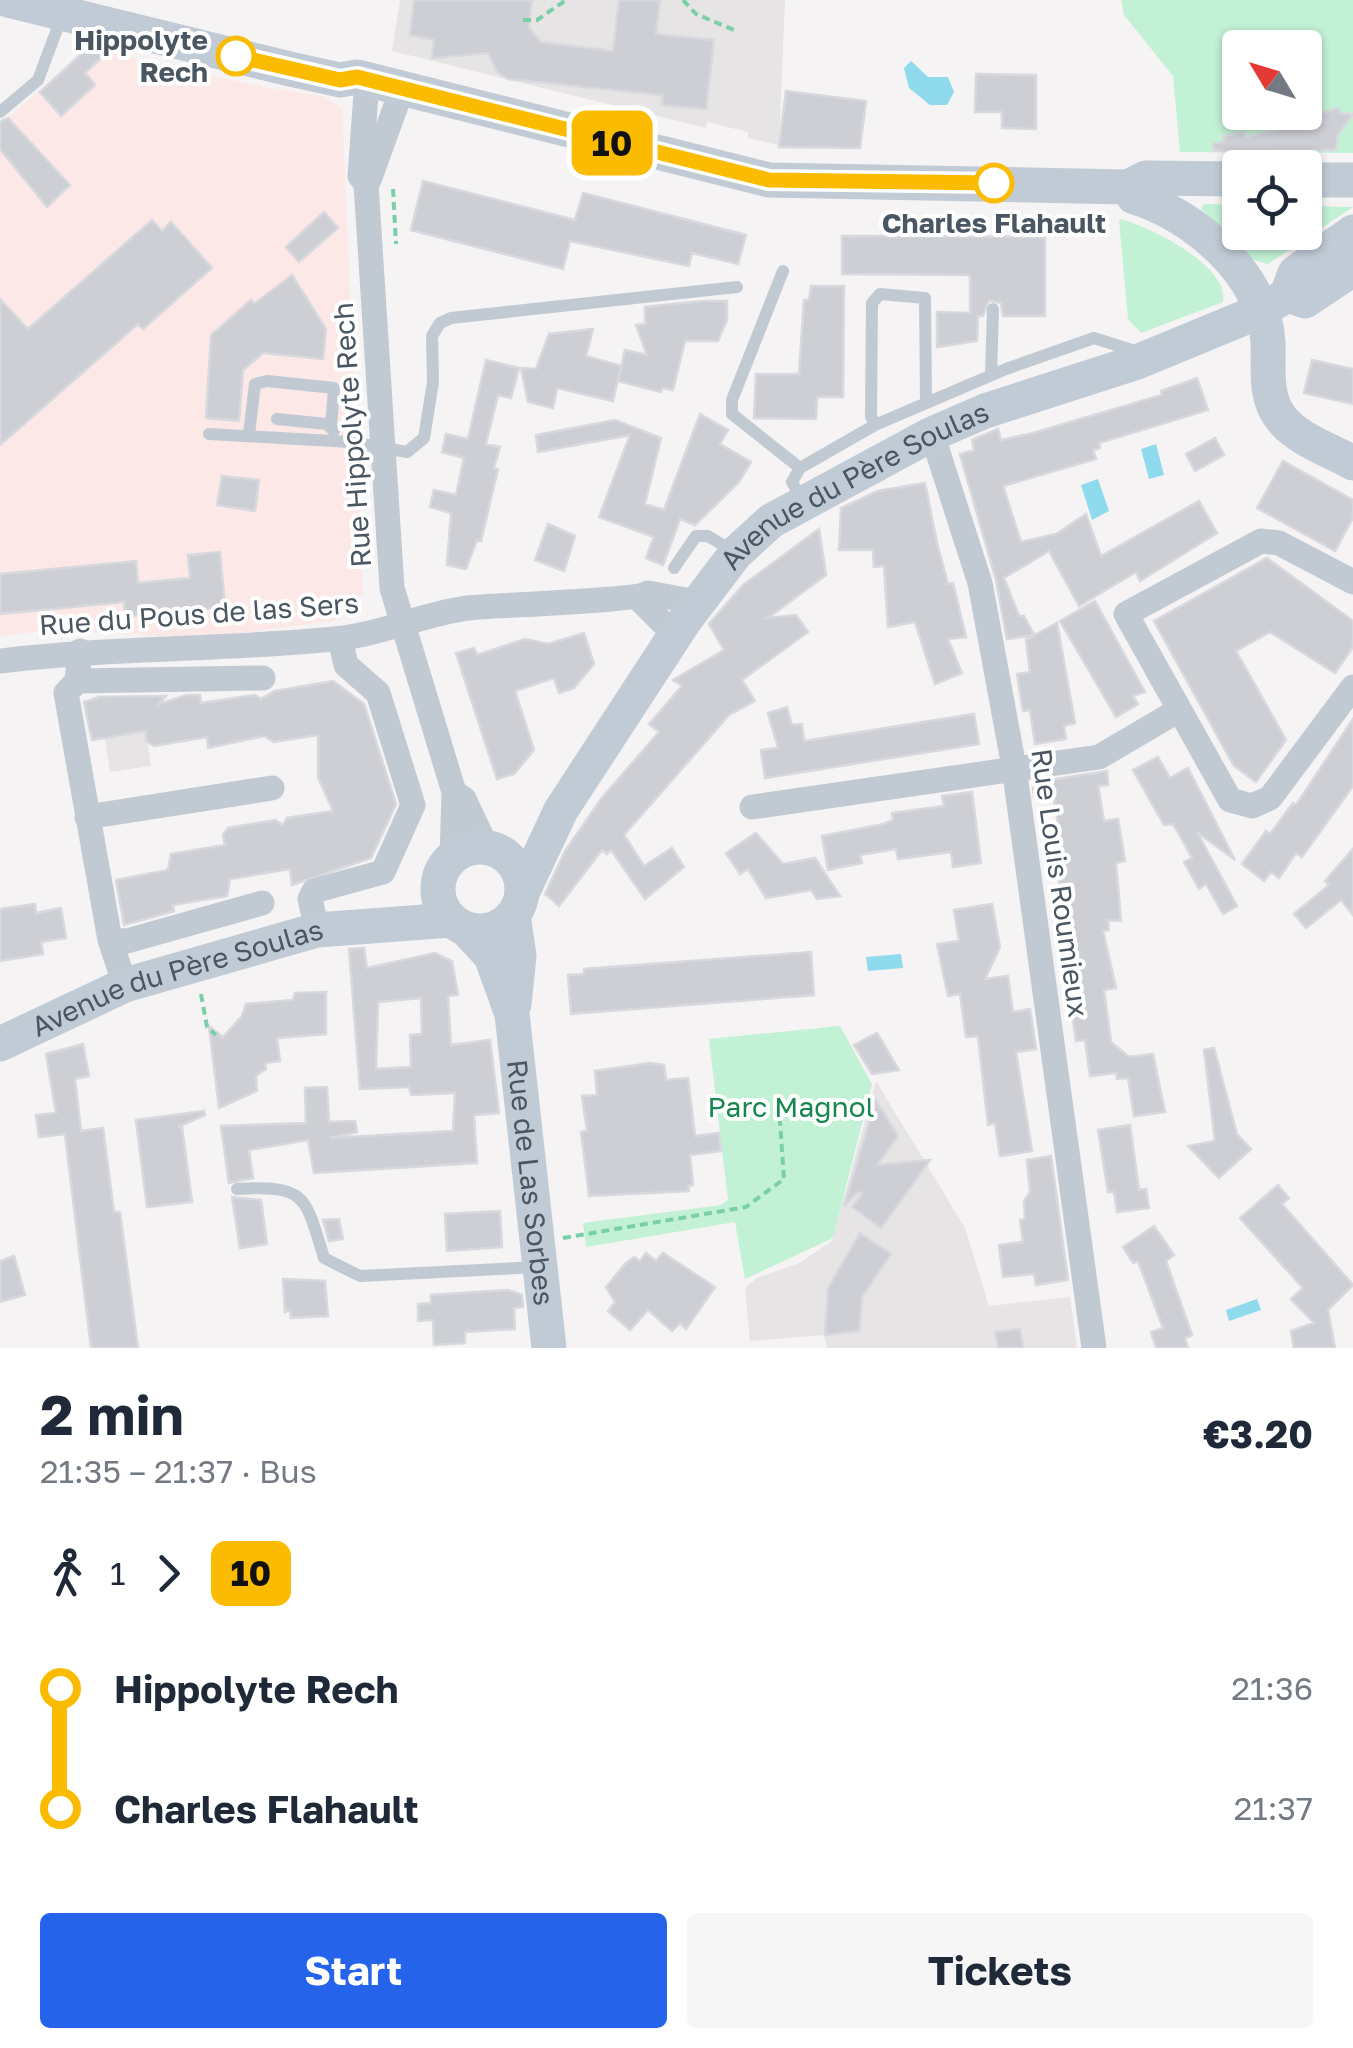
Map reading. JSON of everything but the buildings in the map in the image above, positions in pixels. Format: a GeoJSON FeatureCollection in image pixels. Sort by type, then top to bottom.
{"type":"FeatureCollection","features":[{"type":"Feature","properties":{"kind":"main road"},"geometry":{"type":"LineString","coordinates":[[8,0],[75,7],[346,64],[362,78],[402,89],[769,180],[1128,187],[1146,178],[1222,179]]}},
{"type":"Feature","properties":{"kind":"main road"},"geometry":{"type":"LineString","coordinates":[[1322,180],[1353,180]]}},
{"type":"Feature","properties":{"kind":"main road"},"geometry":{"type":"LineString","coordinates":[[1128,187],[1134,197],[1160,204],[1193,225],[1275,302]]}},
{"type":"Feature","properties":{"kind":"main road"},"geometry":{"type":"LineString","coordinates":[[1353,232],[1295,274],[1275,302],[1272,402],[1297,432],[1353,463]]}},
{"type":"Feature","properties":{"kind":"main road","name":"Avenue du Père Soulas"},"geometry":{"type":"LineString","coordinates":[[518,904],[561,810],[675,635],[736,553],[771,521],[802,484],[929,418],[985,411],[1137,362],[1275,302],[1305,301],[1353,269]]}},
{"type":"Feature","properties":{"kind":"main road","name":"Avenue du Père Soulas"},"geometry":{"type":"LineString","coordinates":[[492,849],[524,838],[561,810]]}},
{"type":"Feature","properties":{"kind":"main road"},"geometry":{"type":"LineString","coordinates":[[475,848],[492,849],[516,867],[518,904],[492,930],[459,924],[444,910],[445,872],[475,848]]}},
{"type":"Feature","properties":{"kind":"main road","name":"Avenue du Père Soulas"},"geometry":{"type":"LineString","coordinates":[[360,924],[412,904],[445,872]]}},
{"type":"Feature","properties":{"kind":"main road","name":"Rue de Las Sorbes"},"geometry":{"type":"LineString","coordinates":[[512,1014],[519,956],[518,904]]}},
{"type":"Feature","properties":{"kind":"main road","name":"Avenue du Père Soulas"},"geometry":{"type":"LineString","coordinates":[[0,1044],[125,985],[317,930],[360,924],[459,924]]}},
{"type":"Feature","properties":{"kind":"main road","name":"Rue de Las Sorbes"},"geometry":{"type":"LineString","coordinates":[[459,924],[491,956],[512,1014],[549,1348]]}},
{"type":"Feature","properties":{"kind":"street","name":"Rue Hippolyte Rech"},"geometry":{"type":"LineString","coordinates":[[362,78],[360,176],[366,184]]}},
{"type":"Feature","properties":{"kind":"street","name":"Rue Hippolyte Rech"},"geometry":{"type":"LineString","coordinates":[[402,89],[366,184],[381,448],[399,622],[454,792],[445,872]]}},
{"type":"Feature","properties":{"kind":"street","name":"Rue Louis Roumieux"},"geometry":{"type":"LineString","coordinates":[[929,418],[980,583],[1014,767],[1094,1348]]}},
{"type":"Feature","properties":{"kind":"street"},"geometry":{"type":"LineString","coordinates":[[1352,577],[1279,543],[1262,541],[1126,614],[1230,800],[1252,806],[1270,798],[1353,686]]}},
{"type":"Feature","properties":{"kind":"street","name":"Rue du Pous de las Sers"},"geometry":{"type":"LineString","coordinates":[[0,661],[80,651],[208,650],[340,639],[468,608],[594,598],[640,599],[648,593],[698,602]]}},
{"type":"Feature","properties":{"kind":"street"},"geometry":{"type":"LineString","coordinates":[[640,599],[675,635]]}},
{"type":"Feature","properties":{"kind":"street"},"geometry":{"type":"LineString","coordinates":[[317,930],[310,900],[314,891],[383,872],[413,805],[378,693],[346,665],[340,639]]}},
{"type":"Feature","properties":{"kind":"street"},"geometry":{"type":"LineString","coordinates":[[80,651],[77,681],[66,693],[110,940],[125,985]]}},
{"type":"Feature","properties":{"kind":"street"},"geometry":{"type":"LineString","coordinates":[[77,681],[263,678]]}},
{"type":"Feature","properties":{"kind":"street"},"geometry":{"type":"LineString","coordinates":[[752,807],[1099,757],[1179,710]]}},
{"type":"Feature","properties":{"kind":"street"},"geometry":{"type":"LineString","coordinates":[[86,817],[272,788]]}},
{"type":"Feature","properties":{"kind":"street","name":"Rue Hippolyte Rech"},"geometry":{"type":"LineString","coordinates":[[454,792],[464,798],[492,849]]}},
{"type":"Feature","properties":{"kind":"street"},"geometry":{"type":"LineString","coordinates":[[110,940],[127,941],[262,903]]}},
{"type":"Feature","properties":{"kind":"lane"},"geometry":{"type":"LineString","coordinates":[[0,112],[38,80],[75,7]]}},
{"type":"Feature","properties":{"kind":"lane"},"geometry":{"type":"LineString","coordinates":[[784,271],[732,400],[732,414],[802,484],[820,456],[875,425],[929,418],[991,374],[1094,338],[1132,350],[1137,362]]}},
{"type":"Feature","properties":{"kind":"lane"},"geometry":{"type":"LineString","coordinates":[[209,434],[340,442],[406,452],[424,438],[433,382],[432,336],[440,323],[451,318],[737,287]]}},
{"type":"Feature","properties":{"kind":"lane"},"geometry":{"type":"LineString","coordinates":[[875,425],[871,416],[872,303],[880,294],[925,298],[929,418]]}},
{"type":"Feature","properties":{"kind":"lane"},"geometry":{"type":"LineString","coordinates":[[991,374],[993,309]]}},
{"type":"Feature","properties":{"kind":"lane"},"geometry":{"type":"LineString","coordinates":[[249,434],[255,384],[268,381],[334,388],[332,427],[340,442]]}},
{"type":"Feature","properties":{"kind":"lane"},"geometry":{"type":"LineString","coordinates":[[278,419],[332,427]]}},
{"type":"Feature","properties":{"kind":"lane"},"geometry":{"type":"LineString","coordinates":[[674,568],[696,536],[708,536],[736,553]]}},
{"type":"Feature","properties":{"kind":"lane"},"geometry":{"type":"LineString","coordinates":[[237,1188],[278,1186],[300,1195],[311,1210],[324,1258],[360,1276],[540,1254]]}},
{"type":"Feature","properties":{"kind":"path"},"geometry":{"type":"LineString","coordinates":[[523,20],[537,20],[566,0]]}},
{"type":"Feature","properties":{"kind":"path"},"geometry":{"type":"LineString","coordinates":[[683,0],[696,14],[734,30]]}},
{"type":"Feature","properties":{"kind":"path"},"geometry":{"type":"LineString","coordinates":[[196,965],[208,1027],[216,1035]]}},
{"type":"Feature","properties":{"kind":"path"},"geometry":{"type":"LineString","coordinates":[[540,1254],[585,1237],[746,1208],[784,1179],[779,1107]]}},
{"type":"Feature","properties":{"kind":"shaded area"},"geometry":{"type":"Polygon","coordinates":[[[400,0],[785,0],[779,145],[707,122],[706,128],[392,51],[400,0]]]}},
{"type":"Feature","properties":{"kind":"shaded area"},"geometry":{"type":"Polygon","coordinates":[[[93,43],[100,50],[257,86],[322,96],[342,108],[363,593],[341,620],[202,638],[50,630],[0,636],[0,125],[93,43]]]}},
{"type":"Feature","properties":{"kind":"shaded area"},"geometry":{"type":"Polygon","coordinates":[[[143,712],[151,766],[110,772],[102,718],[143,712]]]}},
{"type":"Feature","properties":{"kind":"shaded area"},"geometry":{"type":"Polygon","coordinates":[[[876,1081],[965,1228],[989,1306],[1070,1297],[1077,1348],[827,1348],[824,1335],[750,1341],[745,1288],[757,1278],[799,1263],[832,1241],[876,1081]]]}},
{"type":"Feature","properties":{"kind":"green space"},"geometry":{"type":"Polygon","coordinates":[[[1121,0],[1353,0],[1353,153],[1180,152],[1173,76],[1124,15],[1121,0]]]}},
{"type":"Feature","properties":{"kind":"green space"},"geometry":{"type":"Polygon","coordinates":[[[1204,204],[1222,204],[1222,230],[1201,209],[1204,204]]]}},
{"type":"Feature","properties":{"kind":"green space"},"geometry":{"type":"Polygon","coordinates":[[[1322,206],[1353,207],[1322,228],[1322,206]]]}},
{"type":"Feature","properties":{"kind":"green space"},"geometry":{"type":"Polygon","coordinates":[[[1119,219],[1166,238],[1201,262],[1222,288],[1223,302],[1141,333],[1128,319],[1119,219]]]}},
{"type":"Feature","properties":{"kind":"green space"},"geometry":{"type":"Polygon","coordinates":[[[1243,250],[1289,250],[1268,264],[1253,260],[1243,250]]]}},
{"type":"Feature","properties":{"kind":"green space","name":"Parc Magnol"},"geometry":{"type":"Polygon","coordinates":[[[840,1026],[872,1084],[833,1238],[745,1279],[735,1222],[586,1247],[583,1223],[721,1205],[728,1200],[709,1039],[840,1026]]]}},
{"type":"Feature","properties":{"kind":"water"},"geometry":{"type":"Polygon","coordinates":[[[911,61],[928,77],[948,77],[954,92],[947,105],[930,105],[909,88],[904,68],[911,61]]]}},
{"type":"Feature","properties":{"kind":"water"},"geometry":{"type":"Polygon","coordinates":[[[1156,444],[1164,475],[1149,479],[1141,449],[1156,444]]]}},
{"type":"Feature","properties":{"kind":"water"},"geometry":{"type":"Polygon","coordinates":[[[1098,479],[1109,511],[1092,520],[1081,485],[1098,479]]]}},
{"type":"Feature","properties":{"kind":"water"},"geometry":{"type":"Polygon","coordinates":[[[901,954],[903,968],[868,971],[866,957],[901,954]]]}},
{"type":"Feature","properties":{"kind":"water"},"geometry":{"type":"Polygon","coordinates":[[[1257,1299],[1261,1310],[1229,1321],[1226,1310],[1257,1299]]]}},
{"type":"Feature","properties":{"kind":"bus line","name":"10"},"geometry":{"type":"LineString","coordinates":[[236,56],[340,80],[357,77],[769,180],[994,183]]}},
{"type":"Feature","properties":{"kind":"place","name":"Hippolyte Rech"},"geometry":{"type":"Point","coordinates":[236,56]}},
{"type":"Feature","properties":{"kind":"place","name":"Charles Flahault"},"geometry":{"type":"Point","coordinates":[994,183]}}]}
